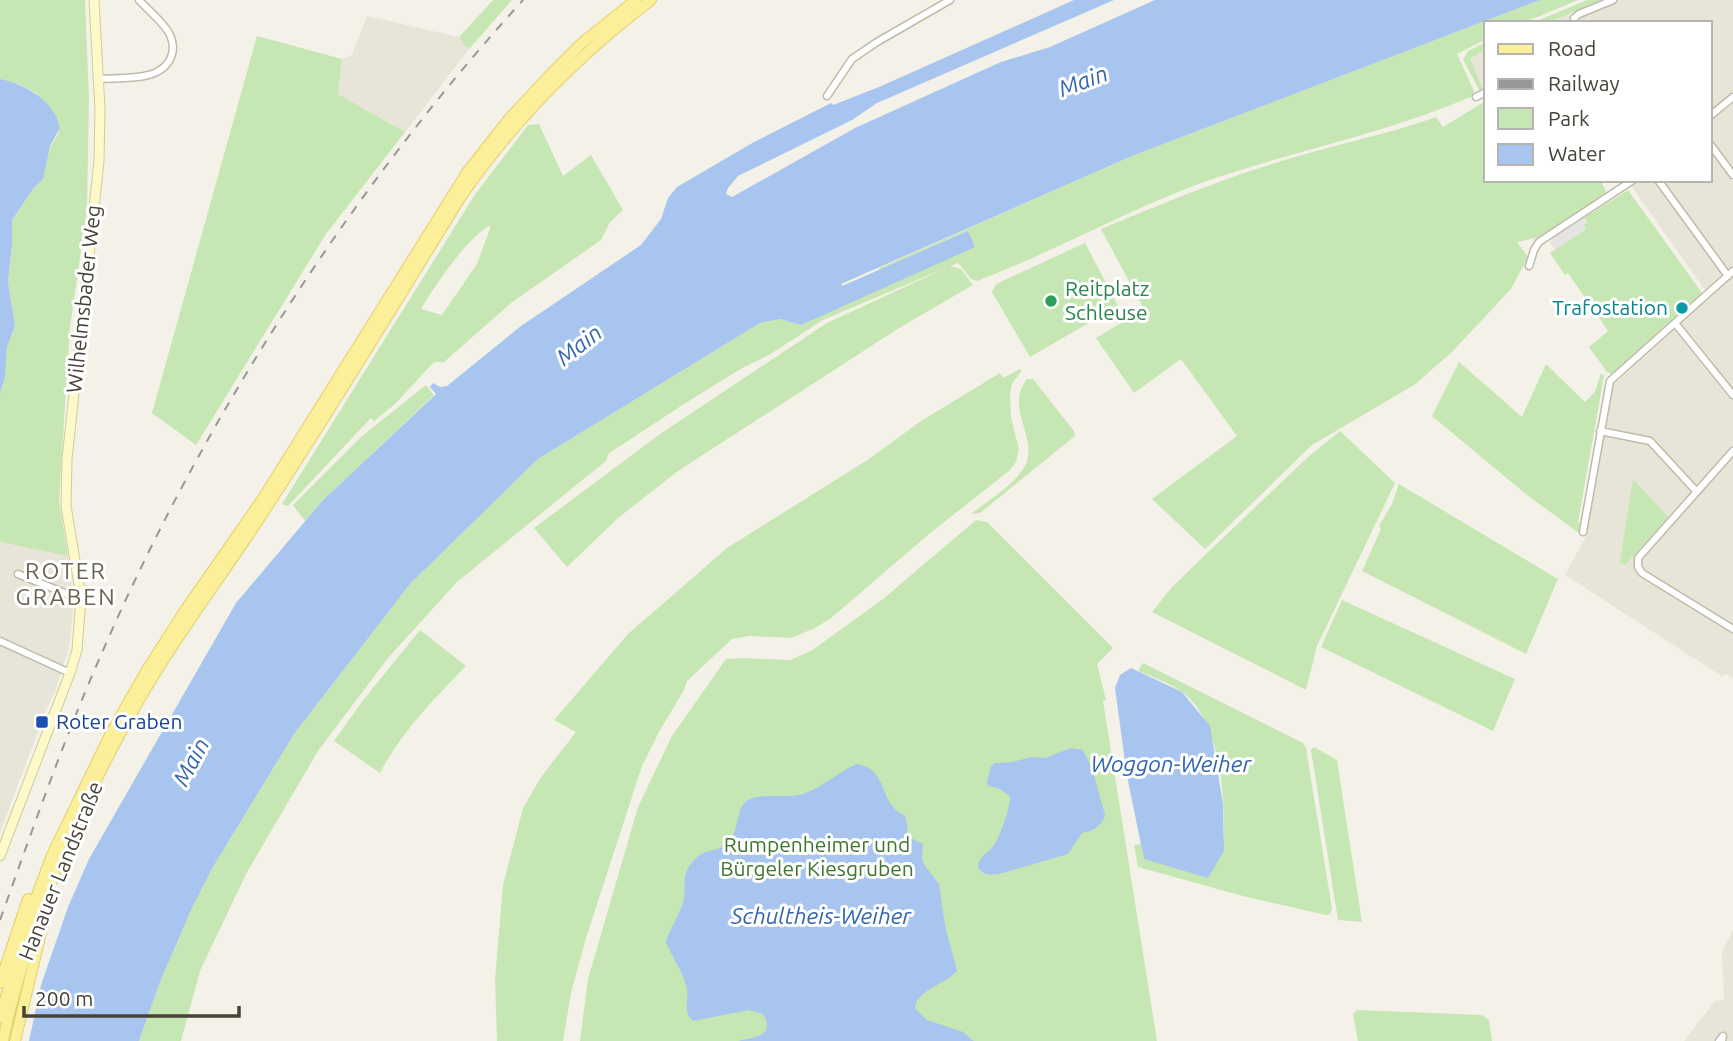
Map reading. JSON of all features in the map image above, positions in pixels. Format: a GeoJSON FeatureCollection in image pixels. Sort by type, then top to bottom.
{"type":"FeatureCollection","features":[{"type":"Feature","properties":{"kind":"main road"},"geometry":{"type":"LineString","coordinates":[[587,45],[636,0]]}},
{"type":"Feature","properties":{"kind":"main road"},"geometry":{"type":"LineString","coordinates":[[587,45],[651,0]]}},
{"type":"Feature","properties":{"kind":"main road","name":"Hanauer Landstraße"},"geometry":{"type":"LineString","coordinates":[[0,1017],[27,921],[52,855],[117,721],[184,612],[262,500],[468,171],[518,109],[587,45]]}},
{"type":"Feature","properties":{"kind":"main road","name":"Hanauer Landstraße"},"geometry":{"type":"LineString","coordinates":[[4,1041],[26,955],[56,872],[98,777],[135,706],[198,606],[273,497],[460,198],[519,120],[587,45]]}},
{"type":"Feature","properties":{"kind":"main road"},"geometry":{"type":"LineString","coordinates":[[0,983],[24,909],[39,875],[52,855]]}},
{"type":"Feature","properties":{"kind":"main road"},"geometry":{"type":"LineString","coordinates":[[15,1041],[56,872]]}},
{"type":"Feature","properties":{"kind":"street","name":"Wilhelmsbader Weg"},"geometry":{"type":"LineString","coordinates":[[0,856],[71,673],[78,640],[81,597],[66,506],[67,459],[99,161],[99,79],[94,0]]}},
{"type":"Feature","properties":{"kind":"street"},"geometry":{"type":"LineString","coordinates":[[99,79],[151,75],[159,72],[171,58],[173,49],[168,32],[139,0]]}},
{"type":"Feature","properties":{"kind":"street"},"geometry":{"type":"LineString","coordinates":[[827,96],[852,59],[950,0]]}},
{"type":"Feature","properties":{"kind":"street"},"geometry":{"type":"LineString","coordinates":[[1576,20],[1613,0]]}},
{"type":"Feature","properties":{"kind":"street"},"geometry":{"type":"LineString","coordinates":[[1476,97],[1484,93]]}},
{"type":"Feature","properties":{"kind":"street"},"geometry":{"type":"LineString","coordinates":[[1712,114],[1733,97]]}},
{"type":"Feature","properties":{"kind":"street"},"geometry":{"type":"LineString","coordinates":[[1712,147],[1733,175]]}},
{"type":"Feature","properties":{"kind":"street"},"geometry":{"type":"LineString","coordinates":[[1529,266],[1539,242],[1630,182]]}},
{"type":"Feature","properties":{"kind":"street"},"geometry":{"type":"LineString","coordinates":[[1583,532],[1610,381],[1730,274],[1660,182]]}},
{"type":"Feature","properties":{"kind":"street"},"geometry":{"type":"LineString","coordinates":[[1675,323],[1733,395]]}},
{"type":"Feature","properties":{"kind":"street"},"geometry":{"type":"LineString","coordinates":[[1600,431],[1650,441],[1697,492]]}},
{"type":"Feature","properties":{"kind":"street"},"geometry":{"type":"LineString","coordinates":[[1733,451],[1639,558],[1638,567],[1642,573],[1733,629]]}},
{"type":"Feature","properties":{"kind":"street"},"geometry":{"type":"LineString","coordinates":[[18,574],[81,597]]}},
{"type":"Feature","properties":{"kind":"street"},"geometry":{"type":"LineString","coordinates":[[0,641],[71,673]]}},
{"type":"Feature","properties":{"kind":"shaded area"},"geometry":{"type":"Polygon","coordinates":[[[1619,0],[1733,0],[1733,678],[1726,674],[1723,677],[1565,575],[1586,536],[1612,386],[1710,297],[1628,182],[1712,182],[1712,21],[1572,21],[1619,0]]]}},
{"type":"Feature","properties":{"kind":"shaded area"},"geometry":{"type":"Polygon","coordinates":[[[1568,14],[1572,21],[1552,21],[1568,14]]]}},
{"type":"Feature","properties":{"kind":"shaded area"},"geometry":{"type":"Polygon","coordinates":[[[367,16],[459,37],[465,46],[470,48],[405,132],[338,94],[342,59],[352,55],[367,16]]]}},
{"type":"Feature","properties":{"kind":"shaded area"},"geometry":{"type":"Polygon","coordinates":[[[1484,51],[1483,90],[1469,58],[1484,51]]]}},
{"type":"Feature","properties":{"kind":"shaded area"},"geometry":{"type":"Polygon","coordinates":[[[1584,218],[1586,229],[1555,250],[1550,243],[1553,238],[1584,218]]]}},
{"type":"Feature","properties":{"kind":"shaded area"},"geometry":{"type":"Polygon","coordinates":[[[0,542],[68,556],[74,601],[69,648],[55,692],[0,833],[0,542]]]}},
{"type":"Feature","properties":{"kind":"shaded area"},"geometry":{"type":"Polygon","coordinates":[[[1733,929],[1733,1041],[1684,1041],[1715,1001],[1724,1000],[1722,953],[1733,929]]]}},
{"type":"Feature","properties":{"kind":"green space"},"geometry":{"type":"Polygon","coordinates":[[[0,0],[85,0],[89,99],[87,210],[70,327],[59,501],[68,556],[0,542],[0,393],[5,377],[7,347],[15,326],[8,282],[12,220],[39,183],[51,146],[59,132],[58,119],[36,93],[19,84],[0,79],[0,0]]]}},
{"type":"Feature","properties":{"kind":"green space"},"geometry":{"type":"Polygon","coordinates":[[[493,0],[512,0],[470,48],[465,46],[459,37],[493,0]]]}},
{"type":"Feature","properties":{"kind":"green space"},"geometry":{"type":"Polygon","coordinates":[[[1540,0],[1578,0],[1528,21],[1485,21],[1540,0]]]}},
{"type":"Feature","properties":{"kind":"green space"},"geometry":{"type":"Polygon","coordinates":[[[1587,0],[1602,0],[1552,21],[1537,21],[1587,0]]]}},
{"type":"Feature","properties":{"kind":"green space"},"geometry":{"type":"Polygon","coordinates":[[[1484,21],[1484,40],[1457,54],[1474,91],[1473,96],[1404,122],[1193,186],[977,281],[971,279],[958,263],[950,266],[961,269],[973,285],[899,328],[678,471],[618,518],[567,567],[534,528],[660,434],[827,323],[948,267],[823,320],[684,404],[608,454],[607,460],[457,582],[388,658],[318,751],[246,874],[200,971],[181,1041],[139,1041],[160,982],[192,908],[213,867],[294,734],[410,584],[538,459],[760,323],[780,319],[802,325],[968,231],[879,268],[1132,156],[1484,21]]]}},
{"type":"Feature","properties":{"kind":"green space"},"geometry":{"type":"Polygon","coordinates":[[[257,36],[342,59],[338,94],[405,132],[326,234],[196,445],[152,413],[257,36]]]}},
{"type":"Feature","properties":{"kind":"green space"},"geometry":{"type":"Polygon","coordinates":[[[1484,43],[1484,51],[1470,58],[1483,90],[1479,90],[1463,59],[1468,51],[1484,43]]]}},
{"type":"Feature","properties":{"kind":"green space"},"geometry":{"type":"Polygon","coordinates":[[[1484,102],[1484,182],[1601,182],[1607,193],[1543,236],[1517,242],[1528,257],[1511,289],[1451,353],[1414,385],[1312,445],[1205,549],[1152,499],[1237,436],[1181,359],[1134,393],[1096,338],[1144,309],[1101,229],[1267,165],[1436,117],[1443,127],[1484,102]]]}},
{"type":"Feature","properties":{"kind":"green space"},"geometry":{"type":"Polygon","coordinates":[[[539,124],[563,176],[591,155],[623,210],[610,222],[601,240],[511,303],[444,362],[434,362],[394,405],[374,421],[371,418],[288,506],[282,504],[474,196],[528,125],[539,124]],[[491,226],[473,238],[463,249],[421,309],[442,315],[477,264],[491,226]]]}},
{"type":"Feature","properties":{"kind":"green space"},"geometry":{"type":"Polygon","coordinates":[[[1628,190],[1702,293],[1612,374],[1607,372],[1589,347],[1608,331],[1568,273],[1565,275],[1550,253],[1586,229],[1583,225],[1587,222],[1584,218],[1628,190]]]}},
{"type":"Feature","properties":{"kind":"green space"},"geometry":{"type":"Polygon","coordinates":[[[1085,243],[1118,306],[1030,357],[992,292],[996,284],[1085,243]]]}},
{"type":"Feature","properties":{"kind":"green space"},"geometry":{"type":"Polygon","coordinates":[[[1459,362],[1522,417],[1546,364],[1585,402],[1595,392],[1601,373],[1604,376],[1578,522],[1579,533],[1527,495],[1432,416],[1459,362]]]}},
{"type":"Feature","properties":{"kind":"green space"},"geometry":{"type":"Polygon","coordinates":[[[1022,370],[1012,384],[1010,393],[1011,418],[1019,449],[1016,462],[1009,471],[929,534],[830,619],[791,638],[749,636],[732,639],[687,681],[642,766],[586,938],[571,993],[563,1041],[497,1041],[495,979],[503,885],[523,808],[541,777],[576,732],[554,720],[628,634],[727,548],[869,459],[921,421],[1000,373],[1003,378],[1022,370]]]}},
{"type":"Feature","properties":{"kind":"green space"},"geometry":{"type":"Polygon","coordinates":[[[1027,379],[1033,379],[1074,431],[1075,436],[980,513],[971,514],[1010,484],[1027,460],[1029,449],[1019,403],[1027,379]]]}},
{"type":"Feature","properties":{"kind":"green space"},"geometry":{"type":"Polygon","coordinates":[[[426,385],[434,395],[323,500],[305,521],[293,505],[361,437],[426,385]]]}},
{"type":"Feature","properties":{"kind":"green space"},"geometry":{"type":"Polygon","coordinates":[[[1340,431],[1395,483],[1317,646],[1306,690],[1152,612],[1172,587],[1204,556],[1308,457],[1340,431]]]}},
{"type":"Feature","properties":{"kind":"green space"},"geometry":{"type":"Polygon","coordinates":[[[1633,479],[1668,517],[1625,565],[1620,562],[1633,479]]]}},
{"type":"Feature","properties":{"kind":"green space"},"geometry":{"type":"Polygon","coordinates":[[[1399,484],[1558,579],[1526,654],[1362,571],[1399,484]]]}},
{"type":"Feature","properties":{"kind":"green space","name":"Rumpenheimer und Bürgeler Kiesgruben"},"geometry":{"type":"Polygon","coordinates":[[[976,520],[987,522],[1113,648],[1097,664],[1106,700],[1103,701],[1157,1041],[580,1041],[588,979],[638,807],[672,736],[726,659],[790,660],[811,651],[883,599],[976,520]]]}},
{"type":"Feature","properties":{"kind":"green space"},"geometry":{"type":"Polygon","coordinates":[[[1342,600],[1515,679],[1493,731],[1321,647],[1342,600]]]}},
{"type":"Feature","properties":{"kind":"green space"},"geometry":{"type":"Polygon","coordinates":[[[420,630],[466,666],[408,729],[380,773],[334,741],[420,630]]]}},
{"type":"Feature","properties":{"kind":"green space"},"geometry":{"type":"Polygon","coordinates":[[[1143,663],[1303,743],[1332,909],[1330,914],[1243,896],[1138,867],[1134,845],[1141,844],[1144,859],[1224,838],[1218,759],[1205,720],[1195,704],[1182,692],[1138,671],[1143,663]]]}},
{"type":"Feature","properties":{"kind":"green space"},"geometry":{"type":"Polygon","coordinates":[[[1314,747],[1337,760],[1362,922],[1338,920],[1311,750],[1314,747]]]}},
{"type":"Feature","properties":{"kind":"green space"},"geometry":{"type":"Polygon","coordinates":[[[1357,1010],[1482,1015],[1489,1020],[1492,1041],[1358,1041],[1353,1014],[1357,1010]]]}},
{"type":"Feature","properties":{"kind":"water","name":"Main"},"geometry":{"type":"Polygon","coordinates":[[[1074,0],[1114,0],[877,103],[852,120],[738,176],[726,194],[732,197],[855,128],[1001,62],[1050,47],[1155,0],[1540,0],[1132,156],[841,284],[842,286],[968,231],[975,247],[801,325],[780,319],[760,323],[538,459],[410,584],[294,734],[213,867],[192,908],[160,982],[139,1041],[29,1041],[41,985],[68,907],[89,859],[236,603],[323,500],[436,394],[430,387],[433,383],[440,387],[447,386],[521,326],[641,245],[661,219],[668,198],[677,187],[754,142],[831,103],[833,105],[1074,0]]]}},
{"type":"Feature","properties":{"kind":"water"},"geometry":{"type":"Polygon","coordinates":[[[0,79],[38,95],[52,110],[60,128],[50,146],[43,179],[12,220],[8,282],[15,326],[7,347],[5,377],[0,393],[0,79]]]}},
{"type":"Feature","properties":{"kind":"water","name":"Woggon-Weiher"},"geometry":{"type":"Polygon","coordinates":[[[1131,668],[1182,692],[1210,726],[1223,804],[1224,851],[1208,878],[1144,859],[1127,776],[1115,688],[1120,675],[1131,668]]]}},
{"type":"Feature","properties":{"kind":"water"},"geometry":{"type":"Polygon","coordinates":[[[1071,748],[1083,750],[1092,768],[1105,815],[1102,822],[1082,833],[1068,854],[999,874],[982,872],[978,867],[979,863],[996,841],[1010,801],[1010,796],[998,788],[988,786],[991,766],[1032,757],[1045,758],[1071,748]]]}},
{"type":"Feature","properties":{"kind":"water","name":"Schultheis-Weiher"},"geometry":{"type":"Polygon","coordinates":[[[857,764],[874,773],[890,802],[905,816],[908,836],[923,844],[922,858],[925,866],[939,884],[945,925],[957,971],[921,996],[915,1008],[927,1020],[963,1032],[974,1041],[738,1041],[766,1031],[763,1014],[749,1010],[693,1021],[687,1010],[685,983],[666,942],[683,903],[685,875],[690,864],[705,852],[728,843],[734,834],[742,807],[748,800],[806,793],[857,764]]]}},
{"type":"Feature","properties":{"kind":"railway"},"geometry":{"type":"LineString","coordinates":[[0,920],[61,753],[101,655],[141,567],[234,394],[341,228],[399,149],[523,0]]}},
{"type":"Feature","properties":{"kind":"place","name":"Reitplatz Schleuse"},"geometry":{"type":"Point","coordinates":[1051,301]}},
{"type":"Feature","properties":{"kind":"place","name":"Trafostation"},"geometry":{"type":"Point","coordinates":[1682,308]}},
{"type":"Feature","properties":{"kind":"place","name":"Roter Graben"},"geometry":{"type":"Point","coordinates":[42,722]}},
{"type":"Feature","properties":{"kind":"district","name":"ROTER GRABEN"},"geometry":{"type":"Point","coordinates":[66,584]}}]}
